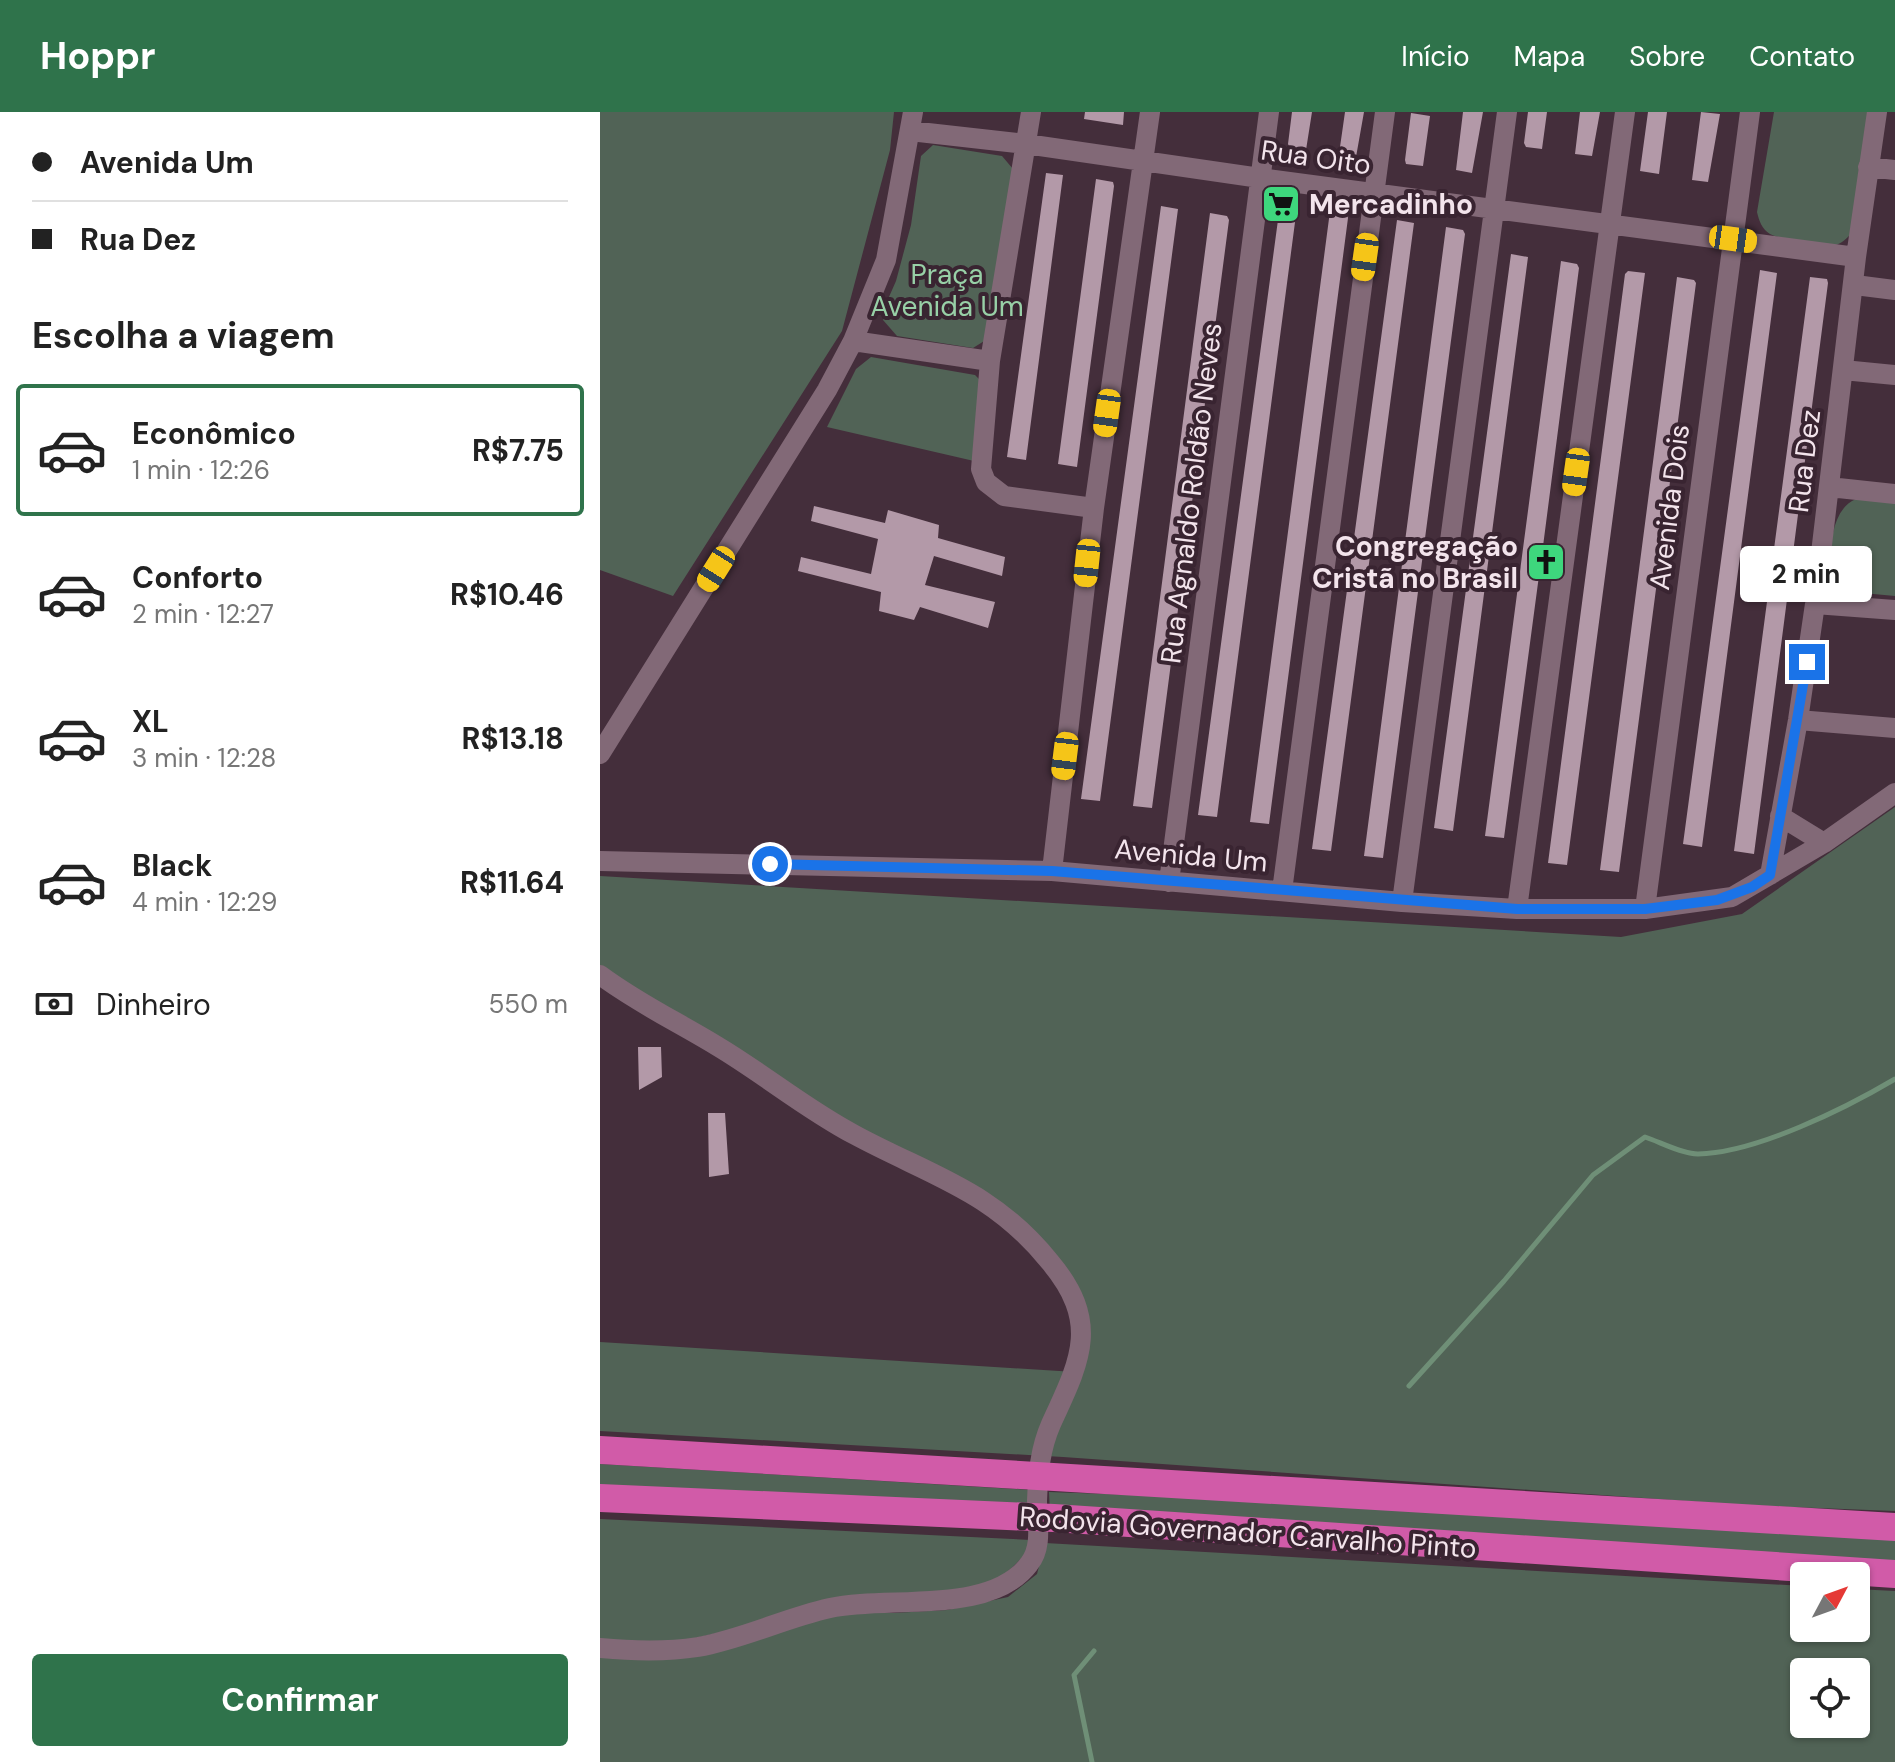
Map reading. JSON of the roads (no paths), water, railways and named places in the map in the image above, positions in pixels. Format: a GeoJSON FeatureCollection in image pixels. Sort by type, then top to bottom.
{"type":"FeatureCollection","features":[{"type":"Feature","properties":{"kind":"highway","name":"Rodovia Governador Carvalho Pinto"},"geometry":{"type":"LineString","coordinates":[[600,1450],[1895,1527]]}},
{"type":"Feature","properties":{"kind":"highway","name":"Rodovia Governador Carvalho Pinto"},"geometry":{"type":"LineString","coordinates":[[600,1498],[1043,1518],[1895,1574]]}},
{"type":"Feature","properties":{"kind":"street"},"geometry":{"type":"LineString","coordinates":[[1031,112],[990,361],[981,469],[986,482],[1004,496],[1094,508]]}},
{"type":"Feature","properties":{"kind":"street"},"geometry":{"type":"LineString","coordinates":[[1052,871],[1094,508],[1150,112]]}},
{"type":"Feature","properties":{"kind":"street","name":"Rua Agnaldo Roldão Neves"},"geometry":{"type":"LineString","coordinates":[[1169,882],[1269,112]]}},
{"type":"Feature","properties":{"kind":"street"},"geometry":{"type":"LineString","coordinates":[[1282,891],[1385,112]]}},
{"type":"Feature","properties":{"kind":"street"},"geometry":{"type":"LineString","coordinates":[[1402,902],[1507,112]]}},
{"type":"Feature","properties":{"kind":"street"},"geometry":{"type":"LineString","coordinates":[[1517,909],[1625,112]]}},
{"type":"Feature","properties":{"kind":"street","name":"Avenida Dois"},"geometry":{"type":"LineString","coordinates":[[1645,909],[1750,112]]}},
{"type":"Feature","properties":{"kind":"street","name":"Rua Dez"},"geometry":{"type":"LineString","coordinates":[[1770,875],[1815,604],[1856,257],[1877,112]]}},
{"type":"Feature","properties":{"kind":"street"},"geometry":{"type":"LineString","coordinates":[[600,754],[819,403],[853,341],[886,260],[912,121]]}},
{"type":"Feature","properties":{"kind":"street","name":"Rua Oito"},"geometry":{"type":"LineString","coordinates":[[912,121],[1026,144],[1260,178],[1856,257]]}},
{"type":"Feature","properties":{"kind":"street"},"geometry":{"type":"LineString","coordinates":[[1868,167],[1895,170]]}},
{"type":"Feature","properties":{"kind":"street"},"geometry":{"type":"LineString","coordinates":[[1855,285],[1895,290]]}},
{"type":"Feature","properties":{"kind":"street"},"geometry":{"type":"LineString","coordinates":[[853,341],[990,361]]}},
{"type":"Feature","properties":{"kind":"street"},"geometry":{"type":"LineString","coordinates":[[1843,370],[1895,375]]}},
{"type":"Feature","properties":{"kind":"street"},"geometry":{"type":"LineString","coordinates":[[1829,487],[1895,494]]}},
{"type":"Feature","properties":{"kind":"street"},"geometry":{"type":"LineString","coordinates":[[1815,604],[1895,610]]}},
{"type":"Feature","properties":{"kind":"street"},"geometry":{"type":"LineString","coordinates":[[1798,720],[1895,728]]}},
{"type":"Feature","properties":{"kind":"street","name":"Avenida Um"},"geometry":{"type":"LineString","coordinates":[[600,861],[1052,871],[1402,902],[1517,909],[1645,909],[1732,897],[1824,843],[1895,793]]}},
{"type":"Feature","properties":{"kind":"street"},"geometry":{"type":"LineString","coordinates":[[1780,816],[1824,843]]}},
{"type":"Feature","properties":{"kind":"street"},"geometry":{"type":"LineString","coordinates":[[600,966],[607,981],[650,1011],[719,1047],[854,1135],[989,1202],[1050,1262],[1062,1278],[1075,1305],[1082,1347],[1076,1372],[1040,1455],[1037,1550],[1029,1565],[1014,1579],[993,1590],[961,1598],[831,1608],[697,1647],[641,1650],[600,1648]]}},
{"type":"Feature","properties":{"kind":"waterway"},"geometry":{"type":"LineString","coordinates":[[1409,1386],[1504,1281],[1593,1175],[1645,1137],[1692,1153],[1721,1152],[1800,1127],[1895,1079]]}},
{"type":"Feature","properties":{"kind":"waterway"},"geometry":{"type":"LineString","coordinates":[[1092,1762],[1074,1675],[1094,1651]]}},
{"type":"Feature","properties":{"kind":"place","name":"Mercadinho"},"geometry":{"type":"Point","coordinates":[1281,204]}},
{"type":"Feature","properties":{"kind":"place","name":"Congregação Cristã no Brasil"},"geometry":{"type":"Point","coordinates":[1546,562]}},
{"type":"Feature","properties":{"kind":"park label","name":"Praça Avenida Um"},"geometry":{"type":"Point","coordinates":[947,290]}}]}
